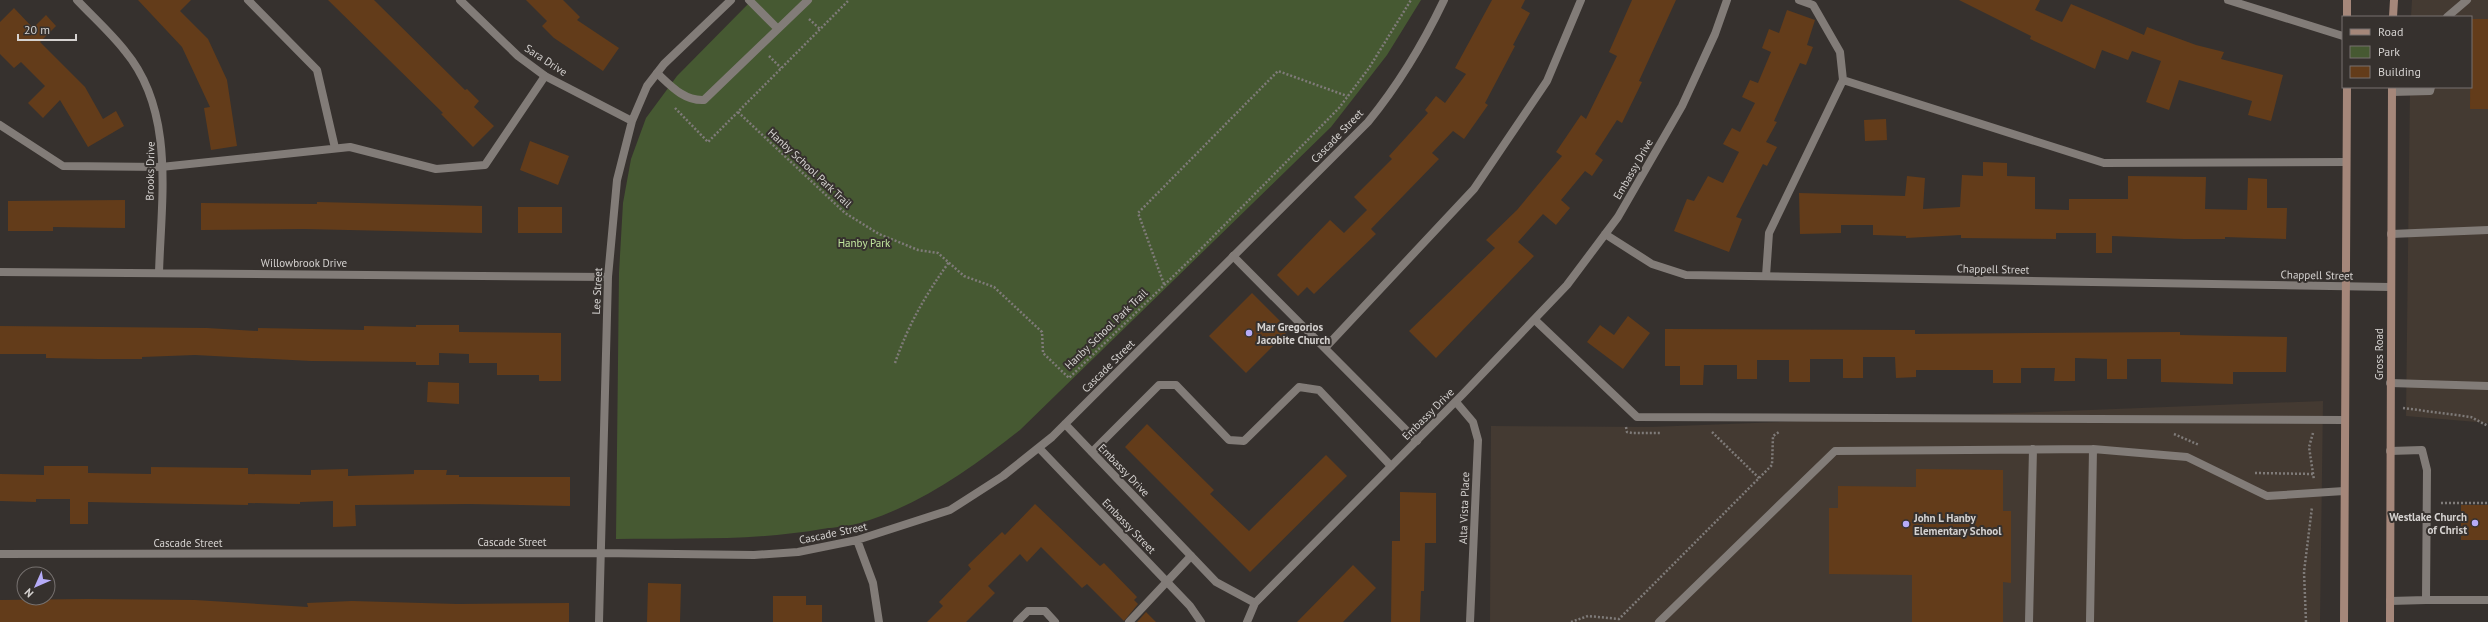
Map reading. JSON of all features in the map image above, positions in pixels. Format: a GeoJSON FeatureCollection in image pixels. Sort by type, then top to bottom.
{"type":"FeatureCollection","features":[{"type":"Feature","properties":{"kind":"main road"},"geometry":{"type":"LineString","coordinates":[[2347,0],[2347,16]]}},
{"type":"Feature","properties":{"kind":"main road"},"geometry":{"type":"LineString","coordinates":[[2393,16],[2394,0]]}},
{"type":"Feature","properties":{"kind":"main road"},"geometry":{"type":"LineString","coordinates":[[2344,622],[2344,286],[2347,88]]}},
{"type":"Feature","properties":{"kind":"main road","name":"Gross Road"},"geometry":{"type":"LineString","coordinates":[[2390,622],[2390,288],[2392,90]]}},
{"type":"Feature","properties":{"kind":"street","name":"Brooks Drive"},"geometry":{"type":"LineString","coordinates":[[77,0],[126,51],[146,85],[154,104],[162,138],[159,273]]}},
{"type":"Feature","properties":{"kind":"street"},"geometry":{"type":"LineString","coordinates":[[248,0],[317,70],[334,148]]}},
{"type":"Feature","properties":{"kind":"street","name":"Sara Drive"},"geometry":{"type":"LineString","coordinates":[[460,0],[518,56],[545,76],[632,121]]}},
{"type":"Feature","properties":{"kind":"street","name":"Lee Street"},"geometry":{"type":"LineString","coordinates":[[599,622],[599,553],[608,277],[617,180],[632,121],[647,86],[657,73],[731,0]]}},
{"type":"Feature","properties":{"kind":"street"},"geometry":{"type":"LineString","coordinates":[[749,0],[778,29]]}},
{"type":"Feature","properties":{"kind":"street"},"geometry":{"type":"LineString","coordinates":[[657,73],[683,96],[695,100],[704,100],[808,0]]}},
{"type":"Feature","properties":{"kind":"street","name":"Cascade Street"},"geometry":{"type":"LineString","coordinates":[[0,554],[599,553],[754,555],[798,552],[857,540],[950,510],[1003,476],[1039,448],[1065,424],[1368,122],[1399,83],[1425,40],[1444,0]]}},
{"type":"Feature","properties":{"kind":"street"},"geometry":{"type":"LineString","coordinates":[[1325,348],[1474,189],[1547,80],[1581,0]]}},
{"type":"Feature","properties":{"kind":"street","name":"Embassy Drive"},"geometry":{"type":"LineString","coordinates":[[1065,424],[1216,582],[1255,603],[1456,402],[1567,285],[1618,217],[1682,106],[1715,34],[1727,0]]}},
{"type":"Feature","properties":{"kind":"street"},"geometry":{"type":"LineString","coordinates":[[1766,276],[1769,233],[1843,80],[1840,52],[1813,5],[1799,0]]}},
{"type":"Feature","properties":{"kind":"street"},"geometry":{"type":"LineString","coordinates":[[2228,0],[2342,36]]}},
{"type":"Feature","properties":{"kind":"street"},"geometry":{"type":"LineString","coordinates":[[2448,16],[2467,0]]}},
{"type":"Feature","properties":{"kind":"street"},"geometry":{"type":"LineString","coordinates":[[0,125],[63,166],[161,167],[350,146],[436,169],[485,165],[545,76]]}},
{"type":"Feature","properties":{"kind":"street"},"geometry":{"type":"LineString","coordinates":[[1843,80],[2104,164],[2346,162]]}},
{"type":"Feature","properties":{"kind":"street"},"geometry":{"type":"LineString","coordinates":[[2392,90],[2430,90],[2431,88]]}},
{"type":"Feature","properties":{"kind":"street"},"geometry":{"type":"LineString","coordinates":[[2391,234],[2488,230]]}},
{"type":"Feature","properties":{"kind":"street","name":"Chappell Street"},"geometry":{"type":"LineString","coordinates":[[1605,234],[1652,264],[1686,275],[2390,288]]}},
{"type":"Feature","properties":{"kind":"street"},"geometry":{"type":"LineString","coordinates":[[1233,256],[1417,441]]}},
{"type":"Feature","properties":{"kind":"street","name":"Willowbrook Drive"},"geometry":{"type":"LineString","coordinates":[[0,272],[608,277]]}},
{"type":"Feature","properties":{"kind":"street"},"geometry":{"type":"LineString","coordinates":[[1535,320],[1637,417],[2344,420]]}},
{"type":"Feature","properties":{"kind":"street"},"geometry":{"type":"LineString","coordinates":[[2390,383],[2488,386]]}},
{"type":"Feature","properties":{"kind":"street"},"geometry":{"type":"LineString","coordinates":[[1092,452],[1160,385],[1176,385],[1228,440],[1244,441],[1299,387],[1319,390],[1391,466]]}},
{"type":"Feature","properties":{"kind":"street","name":"Alta Vista Place"},"geometry":{"type":"LineString","coordinates":[[1456,402],[1473,422],[1478,440],[1470,622]]}},
{"type":"Feature","properties":{"kind":"street","name":"Embassy Street"},"geometry":{"type":"LineString","coordinates":[[1039,448],[1167,582],[1201,622]]}},
{"type":"Feature","properties":{"kind":"street"},"geometry":{"type":"LineString","coordinates":[[2029,622],[2033,449]]}},
{"type":"Feature","properties":{"kind":"street"},"geometry":{"type":"LineString","coordinates":[[1659,622],[1834,451],[2093,449],[2187,457],[2267,496],[2344,491]]}},
{"type":"Feature","properties":{"kind":"street"},"geometry":{"type":"LineString","coordinates":[[2090,622],[2093,449]]}},
{"type":"Feature","properties":{"kind":"street"},"geometry":{"type":"LineString","coordinates":[[2390,451],[2422,450],[2427,470],[2426,600]]}},
{"type":"Feature","properties":{"kind":"street"},"geometry":{"type":"LineString","coordinates":[[857,540],[873,583],[879,622]]}},
{"type":"Feature","properties":{"kind":"street"},"geometry":{"type":"LineString","coordinates":[[1129,622],[1191,556]]}},
{"type":"Feature","properties":{"kind":"street"},"geometry":{"type":"LineString","coordinates":[[2390,601],[2488,600]]}},
{"type":"Feature","properties":{"kind":"street"},"geometry":{"type":"LineString","coordinates":[[1247,622],[1255,603]]}},
{"type":"Feature","properties":{"kind":"street"},"geometry":{"type":"LineString","coordinates":[[1017,622],[1028,611],[1044,611],[1055,622]]}},
{"type":"Feature","properties":{"kind":"path"},"geometry":{"type":"LineString","coordinates":[[672,104],[708,142],[849,0]]}},
{"type":"Feature","properties":{"kind":"path","name":"Hanby School Park Trail"},"geometry":{"type":"LineString","coordinates":[[738,112],[845,213],[879,234],[918,250],[938,254],[964,276],[994,287],[1042,332],[1043,353],[1069,378],[1314,133],[1347,96],[1369,68],[1412,0]]}},
{"type":"Feature","properties":{"kind":"path"},"geometry":{"type":"LineString","coordinates":[[1164,284],[1138,213],[1278,71],[1347,96]]}},
{"type":"Feature","properties":{"kind":"path"},"geometry":{"type":"LineString","coordinates":[[895,363],[906,331],[926,295],[949,262]]}},
{"type":"Feature","properties":{"kind":"path"},"geometry":{"type":"LineString","coordinates":[[2390,407],[2465,415],[2488,426]]}},
{"type":"Feature","properties":{"kind":"path"},"geometry":{"type":"LineString","coordinates":[[2306,622],[2304,572],[2307,536],[2315,493],[2314,474],[2309,447],[2311,436],[2320,420]]}},
{"type":"Feature","properties":{"kind":"path"},"geometry":{"type":"LineString","coordinates":[[1570,622],[1588,616],[1619,619],[1772,465],[1773,436],[1778,432],[1786,432]]}},
{"type":"Feature","properties":{"kind":"path"},"geometry":{"type":"LineString","coordinates":[[2166,434],[2173,434],[2201,447]]}},
{"type":"Feature","properties":{"kind":"path"},"geometry":{"type":"LineString","coordinates":[[2248,472],[2260,475],[2314,474]]}},
{"type":"Feature","properties":{"kind":"path"},"geometry":{"type":"LineString","coordinates":[[2427,503],[2488,503]]}},
{"type":"Feature","properties":{"kind":"shaded area"},"geometry":{"type":"Polygon","coordinates":[[[2412,0],[2488,0],[2488,423],[2406,416],[2410,88],[2472,88],[2472,16],[2411,16],[2412,0]]]}},
{"type":"Feature","properties":{"kind":"shaded area","name":"John L Hanby Elementary School"},"geometry":{"type":"Polygon","coordinates":[[[2323,401],[2320,622],[1490,622],[1491,426],[1651,427],[2323,401]]]}},
{"type":"Feature","properties":{"kind":"green space","name":"Hanby Park"},"geometry":{"type":"Polygon","coordinates":[[[752,0],[1421,0],[1387,55],[1331,127],[1020,430],[965,471],[927,495],[907,505],[864,522],[854,524],[796,533],[745,537],[694,539],[616,539],[619,273],[623,203],[631,159],[646,118],[677,76],[752,0]]]}},
{"type":"Feature","properties":{"kind":"building"},"geometry":{"type":"Polygon","coordinates":[[[138,0],[191,0],[180,11],[208,39],[227,80],[237,146],[211,150],[204,108],[210,107],[182,47],[138,0]]]}},
{"type":"Feature","properties":{"kind":"building"},"geometry":{"type":"Polygon","coordinates":[[[328,0],[374,0],[465,90],[467,89],[479,101],[474,107],[494,126],[473,147],[441,114],[443,113],[328,0]]]}},
{"type":"Feature","properties":{"kind":"building"},"geometry":{"type":"Polygon","coordinates":[[[526,0],[563,0],[580,17],[577,20],[619,48],[603,71],[554,38],[542,26],[547,21],[526,0]]]}},
{"type":"Feature","properties":{"kind":"building"},"geometry":{"type":"Polygon","coordinates":[[[1492,0],[1525,0],[1521,8],[1530,13],[1513,45],[1515,46],[1485,103],[1488,105],[1464,139],[1453,131],[1432,153],[1439,159],[1371,229],[1376,234],[1314,294],[1307,287],[1298,296],[1277,275],[1330,220],[1344,233],[1367,210],[1354,197],[1392,159],[1389,156],[1428,113],[1425,110],[1436,96],[1445,103],[1466,74],[1455,68],[1492,0]]]}},
{"type":"Feature","properties":{"kind":"building"},"geometry":{"type":"Polygon","coordinates":[[[1632,0],[1676,0],[1639,81],[1642,82],[1622,123],[1617,120],[1595,154],[1603,160],[1592,176],[1585,171],[1561,200],[1570,208],[1556,225],[1543,214],[1518,242],[1534,256],[1436,358],[1409,331],[1495,248],[1486,240],[1517,210],[1562,156],[1556,152],[1581,115],[1586,119],[1617,56],[1609,52],[1632,0]]]}},
{"type":"Feature","properties":{"kind":"building"},"geometry":{"type":"Polygon","coordinates":[[[1959,0],[2040,0],[2035,10],[2062,22],[2071,4],[2144,35],[2147,27],[2196,45],[2224,52],[2221,59],[2283,75],[2271,121],[2248,115],[2252,101],[2179,80],[2169,110],[2146,102],[2161,61],[2132,51],[2128,60],[2102,50],[2095,69],[2030,39],[2031,36],[1959,0]]]}},
{"type":"Feature","properties":{"kind":"building"},"geometry":{"type":"Polygon","coordinates":[[[14,8],[33,28],[46,15],[56,26],[40,42],[85,87],[103,119],[116,111],[124,126],[88,147],[60,100],[43,118],[28,103],[45,86],[21,62],[14,68],[0,54],[0,22],[14,8]]]}},
{"type":"Feature","properties":{"kind":"building"},"geometry":{"type":"Polygon","coordinates":[[[1787,10],[1815,20],[1807,45],[1813,47],[1806,65],[1800,63],[1774,121],[1777,122],[1766,142],[1777,147],[1767,166],[1763,164],[1736,217],[1742,219],[1729,252],[1674,231],[1687,199],[1694,201],[1708,176],[1723,183],[1739,152],[1723,144],[1732,128],[1740,132],[1755,103],[1742,97],[1750,80],[1758,83],[1771,52],[1762,48],[1769,29],[1779,33],[1787,10]]]}},
{"type":"Feature","properties":{"kind":"building"},"geometry":{"type":"Polygon","coordinates":[[[2472,19],[2488,19],[2488,109],[2470,109],[2470,88],[2472,88],[2472,19]]]}},
{"type":"Feature","properties":{"kind":"building"},"geometry":{"type":"Polygon","coordinates":[[[1886,119],[1887,140],[1865,141],[1864,120],[1886,119]]]}},
{"type":"Feature","properties":{"kind":"building"},"geometry":{"type":"Polygon","coordinates":[[[530,141],[569,156],[558,185],[520,170],[530,141]]]}},
{"type":"Feature","properties":{"kind":"building"},"geometry":{"type":"Polygon","coordinates":[[[1983,162],[2007,163],[2007,176],[2035,177],[2035,209],[2069,210],[2069,199],[2128,199],[2128,176],[2206,177],[2205,209],[2247,210],[2248,178],[2267,179],[2267,208],[2287,208],[2286,239],[2225,237],[2225,239],[2184,239],[2112,236],[2112,253],[2096,253],[2096,233],[2056,233],[2056,239],[1961,238],[1961,235],[1906,238],[1906,236],[1873,235],[1873,225],[1841,225],[1841,233],[1800,234],[1799,193],[1905,196],[1907,176],[1925,178],[1923,209],[1960,207],[1962,175],[1983,176],[1983,162]]]}},
{"type":"Feature","properties":{"kind":"building"},"geometry":{"type":"Polygon","coordinates":[[[125,200],[125,228],[53,227],[53,231],[8,231],[8,201],[125,200]]]}},
{"type":"Feature","properties":{"kind":"building"},"geometry":{"type":"Polygon","coordinates":[[[317,202],[482,206],[482,233],[304,229],[201,230],[201,203],[317,204],[317,202]]]}},
{"type":"Feature","properties":{"kind":"building"},"geometry":{"type":"Polygon","coordinates":[[[518,207],[562,207],[562,233],[518,233],[518,207]]]}},
{"type":"Feature","properties":{"kind":"building","name":"Mar Gregorios Jacobite Church"},"geometry":{"type":"Polygon","coordinates":[[[1252,293],[1289,330],[1246,373],[1209,336],[1252,293]]]}},
{"type":"Feature","properties":{"kind":"building"},"geometry":{"type":"Polygon","coordinates":[[[1628,316],[1650,333],[1623,369],[1587,342],[1600,325],[1614,335],[1628,316]]]}},
{"type":"Feature","properties":{"kind":"building"},"geometry":{"type":"Polygon","coordinates":[[[416,325],[459,325],[459,332],[561,333],[561,381],[539,381],[539,375],[497,375],[497,363],[469,363],[469,354],[439,353],[439,365],[416,365],[416,362],[311,361],[195,355],[142,357],[142,359],[99,359],[46,358],[46,354],[0,354],[0,326],[207,328],[258,331],[258,328],[364,330],[364,326],[416,327],[416,325]]]}},
{"type":"Feature","properties":{"kind":"building"},"geometry":{"type":"Polygon","coordinates":[[[1665,329],[1915,330],[1915,334],[2180,332],[2180,335],[2287,337],[2286,372],[2233,372],[2233,384],[2161,382],[2161,359],[2127,359],[2127,379],[2107,379],[2107,359],[2075,358],[2075,381],[2054,381],[2055,368],[2021,368],[2021,383],[1993,383],[1993,370],[1916,370],[1916,377],[1896,378],[1895,357],[1863,357],[1863,378],[1843,378],[1843,359],[1810,359],[1810,382],[1789,382],[1789,360],[1757,360],[1757,379],[1737,379],[1737,365],[1704,365],[1703,385],[1680,385],[1680,366],[1665,366],[1665,329]]]}},
{"type":"Feature","properties":{"kind":"building"},"geometry":{"type":"Polygon","coordinates":[[[428,382],[459,383],[459,404],[427,402],[428,382]]]}},
{"type":"Feature","properties":{"kind":"building"},"geometry":{"type":"Polygon","coordinates":[[[1147,424],[1214,490],[1210,494],[1249,531],[1326,455],[1347,476],[1250,572],[1125,447],[1147,424]]]}},
{"type":"Feature","properties":{"kind":"building"},"geometry":{"type":"Polygon","coordinates":[[[44,466],[88,466],[88,473],[151,474],[151,467],[248,468],[248,474],[311,475],[311,470],[348,469],[348,476],[414,474],[414,470],[447,470],[446,475],[459,475],[459,477],[570,477],[570,506],[469,504],[355,505],[356,526],[333,527],[333,501],[300,502],[300,504],[248,503],[248,505],[88,502],[88,524],[70,524],[70,499],[36,499],[36,502],[0,501],[0,474],[44,475],[44,466]]]}},
{"type":"Feature","properties":{"kind":"building"},"geometry":{"type":"Polygon","coordinates":[[[1916,469],[2003,470],[2003,511],[2011,511],[2011,583],[2003,582],[2003,622],[1912,622],[1912,575],[1829,574],[1829,508],[1838,508],[1838,486],[1916,487],[1916,469]]]}},
{"type":"Feature","properties":{"kind":"building"},"geometry":{"type":"Polygon","coordinates":[[[1400,492],[1436,493],[1436,543],[1425,543],[1424,591],[1421,591],[1420,622],[1391,622],[1392,541],[1400,541],[1400,492]]]}},
{"type":"Feature","properties":{"kind":"building"},"geometry":{"type":"Polygon","coordinates":[[[1035,504],[1100,566],[1104,563],[1137,597],[1134,600],[1138,604],[1124,621],[1087,584],[1082,588],[1041,547],[1027,562],[1020,554],[988,586],[995,593],[966,622],[927,622],[943,606],[939,602],[971,569],[968,565],[1002,532],[1005,535],[1035,504]]]}},
{"type":"Feature","properties":{"kind":"building","name":"Westlake Church of Christ"},"geometry":{"type":"Polygon","coordinates":[[[2461,505],[2488,505],[2488,540],[2461,540],[2461,505]]]}},
{"type":"Feature","properties":{"kind":"building"},"geometry":{"type":"Polygon","coordinates":[[[1353,565],[1376,588],[1343,622],[1297,622],[1353,565]]]}},
{"type":"Feature","properties":{"kind":"building"},"geometry":{"type":"Polygon","coordinates":[[[648,583],[681,584],[680,622],[647,622],[648,583]]]}},
{"type":"Feature","properties":{"kind":"building"},"geometry":{"type":"Polygon","coordinates":[[[773,596],[806,596],[806,605],[822,605],[822,622],[773,622],[773,596]]]}},
{"type":"Feature","properties":{"kind":"building"},"geometry":{"type":"Polygon","coordinates":[[[56,599],[195,600],[308,607],[307,603],[352,601],[457,604],[569,603],[569,622],[0,622],[0,600],[16,600],[16,606],[56,606],[56,599]]]}},
{"type":"Feature","properties":{"kind":"building"},"geometry":{"type":"Polygon","coordinates":[[[1146,612],[1156,622],[1137,622],[1146,612]]]}},
{"type":"Feature","properties":{"kind":"place","name":"Mar Gregorios Jacobite Church"},"geometry":{"type":"Point","coordinates":[1249,333]}},
{"type":"Feature","properties":{"kind":"place","name":"Westlake Church of Christ"},"geometry":{"type":"Point","coordinates":[2475,523]}},
{"type":"Feature","properties":{"kind":"place","name":"John L Hanby Elementary School"},"geometry":{"type":"Point","coordinates":[1906,524]}}]}
